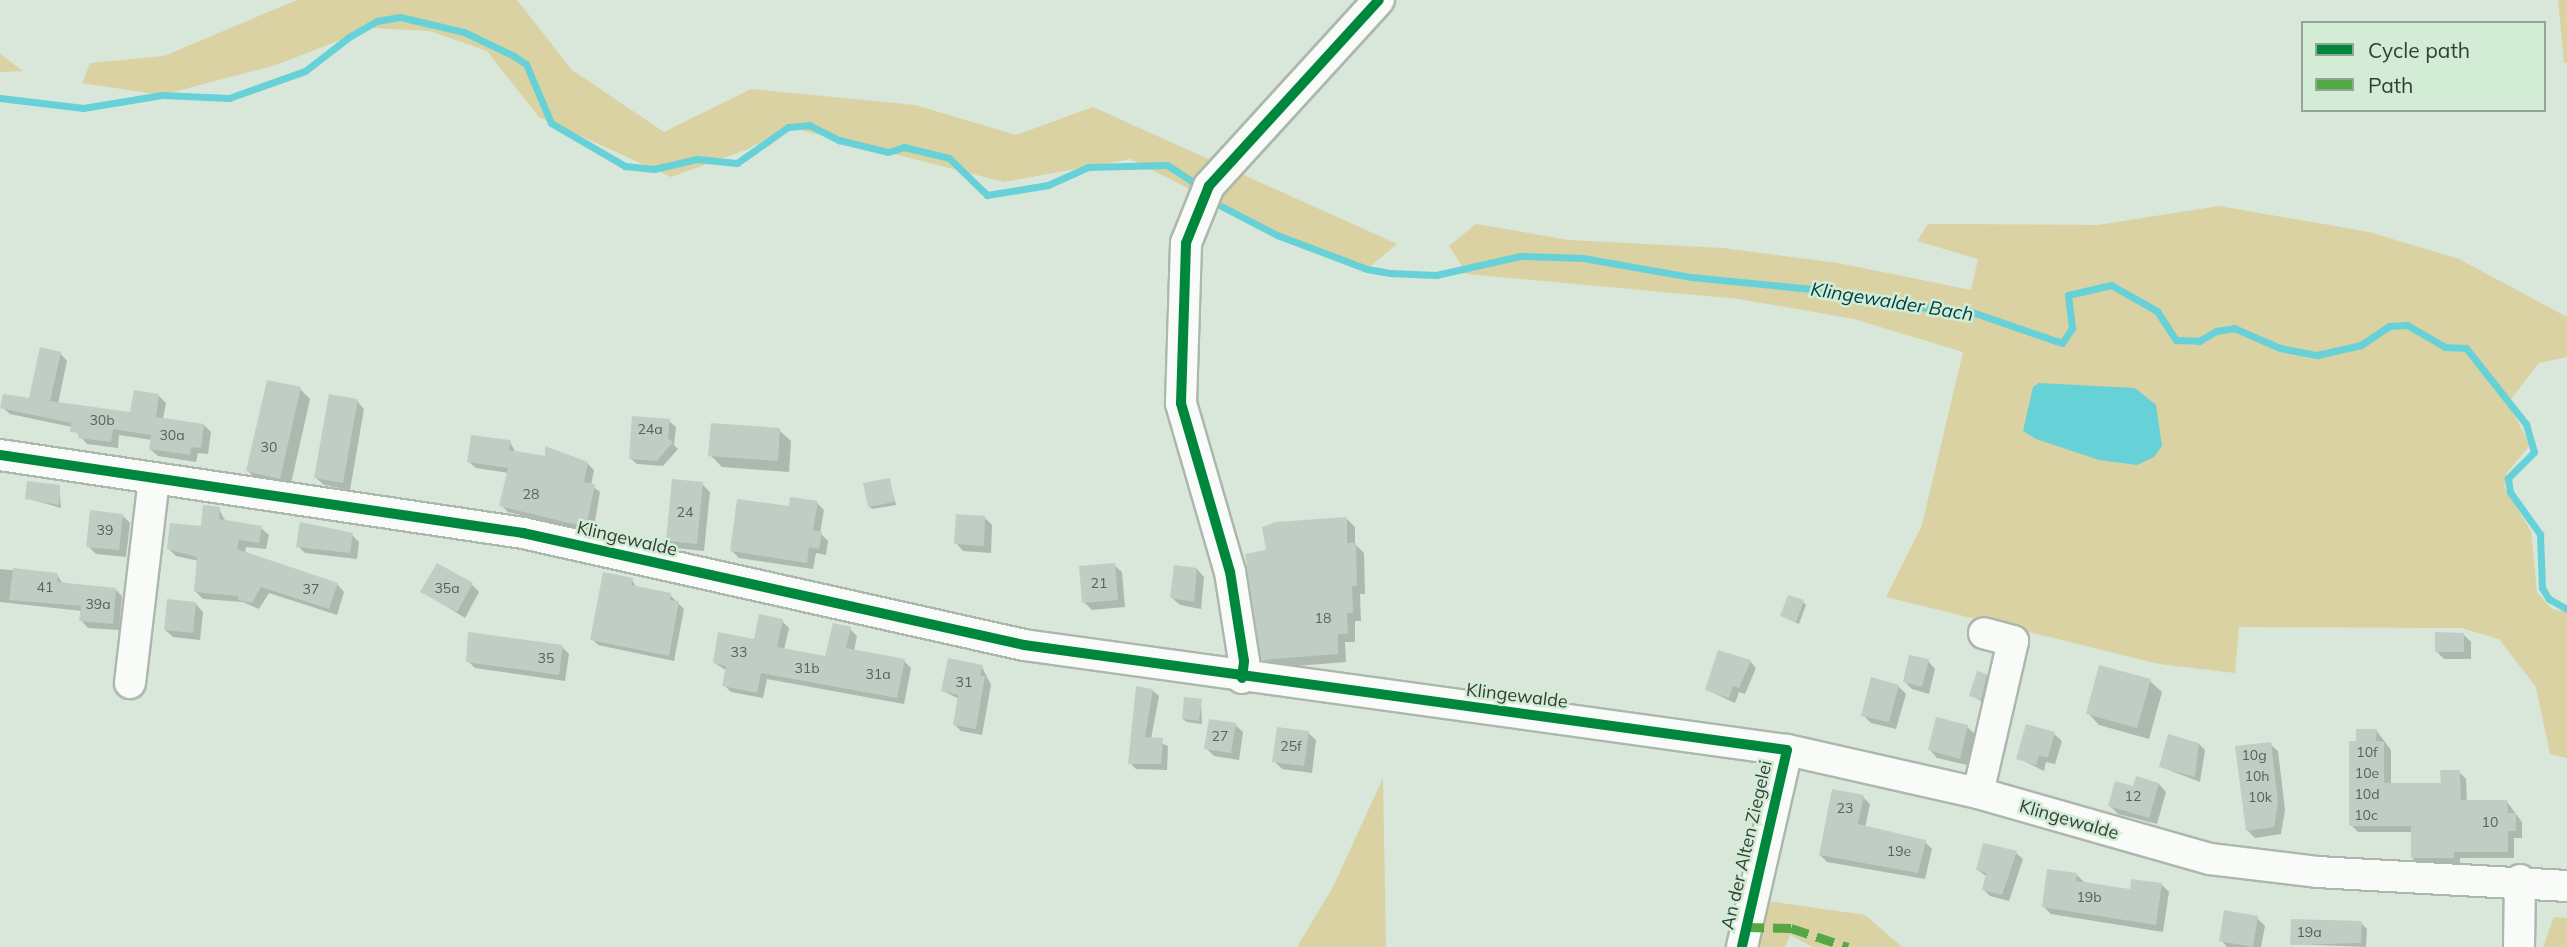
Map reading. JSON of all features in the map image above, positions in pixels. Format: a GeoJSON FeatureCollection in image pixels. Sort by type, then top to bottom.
{"type":"FeatureCollection","features":[{"type":"Feature","properties":{"kind":"street"},"geometry":{"type":"LineString","coordinates":[[1242,678],[1244,661],[1230,572],[1181,403],[1186,243],[1209,186],[1379,0]]}},
{"type":"Feature","properties":{"kind":"street","name":"Klingewalde"},"geometry":{"type":"LineString","coordinates":[[0,455],[523,533],[1024,645],[1242,678],[1787,750],[1978,793],[2210,859],[2317,872],[2520,880],[2567,886]]}},
{"type":"Feature","properties":{"kind":"street"},"geometry":{"type":"LineString","coordinates":[[130,683],[154,478]]}},
{"type":"Feature","properties":{"kind":"street"},"geometry":{"type":"LineString","coordinates":[[1978,793],[2013,641],[1984,633]]}},
{"type":"Feature","properties":{"kind":"street","name":"An der Alten Ziegelei"},"geometry":{"type":"LineString","coordinates":[[1741,947],[1787,750]]}},
{"type":"Feature","properties":{"kind":"street"},"geometry":{"type":"LineString","coordinates":[[2519,947],[2520,880]]}},
{"type":"Feature","properties":{"kind":"shaded area"},"geometry":{"type":"Polygon","coordinates":[[[297,0],[517,0],[572,70],[664,132],[751,89],[915,105],[1016,135],[1093,107],[1397,244],[1367,269],[1280,236],[1131,159],[1004,182],[788,127],[748,149],[671,177],[539,117],[487,51],[430,31],[371,28],[276,65],[162,95],[82,83],[90,63],[164,56],[297,0]]]}},
{"type":"Feature","properties":{"kind":"shaded area"},"geometry":{"type":"Polygon","coordinates":[[[2558,0],[2567,0],[2567,63],[2564,63],[2558,0]]]}},
{"type":"Feature","properties":{"kind":"shaded area"},"geometry":{"type":"Polygon","coordinates":[[[0,54],[23,71],[0,72],[0,54]]]}},
{"type":"Feature","properties":{"kind":"shaded area"},"geometry":{"type":"Polygon","coordinates":[[[2219,206],[2369,232],[2459,259],[2567,317],[2567,357],[2539,363],[2508,403],[2530,445],[2506,474],[2505,488],[2531,531],[2537,592],[2552,609],[2567,612],[2567,758],[2550,754],[2536,687],[2499,639],[2461,628],[2239,627],[2235,673],[2159,664],[1886,597],[1922,525],[1963,352],[1854,319],[1739,299],[1467,274],[1449,246],[1476,224],[1569,240],[1723,248],[1838,263],[1971,290],[1978,259],[1917,241],[1928,224],[2098,225],[2219,206]]]}},
{"type":"Feature","properties":{"kind":"shaded area"},"geometry":{"type":"Polygon","coordinates":[[[1383,778],[1386,947],[1297,947],[1333,887],[1383,778]]]}},
{"type":"Feature","properties":{"kind":"shaded area"},"geometry":{"type":"Polygon","coordinates":[[[1768,901],[1865,915],[1902,947],[1813,947],[1790,935],[1785,947],[1759,947],[1768,901]]]}},
{"type":"Feature","properties":{"kind":"shaded area"},"geometry":{"type":"Polygon","coordinates":[[[2554,917],[2567,918],[2567,947],[2543,947],[2554,917]]]}},
{"type":"Feature","properties":{"kind":"water"},"geometry":{"type":"Polygon","coordinates":[[[2039,383],[2135,388],[2156,405],[2162,446],[2154,457],[2137,465],[2099,460],[2036,439],[2023,431],[2033,387],[2039,383]]]}},
{"type":"Feature","properties":{"kind":"building"},"geometry":{"type":"Polygon","coordinates":[[[40,347],[61,352],[50,401],[130,412],[134,390],[159,394],[156,417],[204,424],[201,448],[191,447],[190,455],[149,449],[151,435],[113,429],[111,442],[78,438],[79,433],[70,432],[71,423],[0,408],[3,394],[29,398],[40,347]]]}},
{"type":"Feature","properties":{"kind":"building"},"geometry":{"type":"Polygon","coordinates":[[[267,380],[301,387],[280,479],[246,471],[267,380]]]}},
{"type":"Feature","properties":{"kind":"building"},"geometry":{"type":"Polygon","coordinates":[[[329,394],[358,399],[343,483],[314,478],[329,394]]]}},
{"type":"Feature","properties":{"kind":"building"},"geometry":{"type":"Polygon","coordinates":[[[632,416],[670,419],[668,438],[673,442],[657,461],[629,459],[632,416]]]}},
{"type":"Feature","properties":{"kind":"building"},"geometry":{"type":"Polygon","coordinates":[[[711,423],[780,428],[778,461],[708,456],[711,423]]]}},
{"type":"Feature","properties":{"kind":"building"},"geometry":{"type":"Polygon","coordinates":[[[471,435],[511,440],[509,450],[545,456],[545,446],[588,462],[584,482],[595,484],[586,527],[499,506],[508,468],[467,462],[471,435]]]}},
{"type":"Feature","properties":{"kind":"building"},"geometry":{"type":"Polygon","coordinates":[[[890,478],[894,502],[868,507],[863,483],[890,478]]]}},
{"type":"Feature","properties":{"kind":"building"},"geometry":{"type":"Polygon","coordinates":[[[672,479],[703,482],[697,544],[666,541],[672,479]]]}},
{"type":"Feature","properties":{"kind":"building"},"geometry":{"type":"Polygon","coordinates":[[[27,481],[60,485],[59,505],[25,499],[27,481]]]}},
{"type":"Feature","properties":{"kind":"building"},"geometry":{"type":"Polygon","coordinates":[[[790,497],[818,501],[813,530],[822,532],[819,549],[809,547],[807,563],[730,551],[737,499],[789,506],[790,497]]]}},
{"type":"Feature","properties":{"kind":"building"},"geometry":{"type":"Polygon","coordinates":[[[203,505],[220,507],[219,519],[262,526],[259,543],[239,540],[237,549],[338,583],[329,609],[261,587],[252,603],[238,600],[238,596],[194,592],[197,557],[167,549],[170,523],[201,526],[203,505]]]}},
{"type":"Feature","properties":{"kind":"building"},"geometry":{"type":"Polygon","coordinates":[[[90,510],[123,514],[119,550],[86,547],[90,510]]]}},
{"type":"Feature","properties":{"kind":"building"},"geometry":{"type":"Polygon","coordinates":[[[956,514],[985,516],[984,546],[954,544],[956,514]]]}},
{"type":"Feature","properties":{"kind":"building"},"geometry":{"type":"Polygon","coordinates":[[[1347,517],[1347,543],[1356,543],[1357,586],[1352,586],[1353,613],[1347,613],[1348,634],[1338,634],[1338,654],[1261,660],[1245,554],[1266,550],[1262,527],[1276,522],[1347,517]]]}},
{"type":"Feature","properties":{"kind":"building"},"geometry":{"type":"Polygon","coordinates":[[[300,522],[353,533],[350,553],[296,547],[300,522]]]}},
{"type":"Feature","properties":{"kind":"building"},"geometry":{"type":"Polygon","coordinates":[[[437,563],[473,583],[457,612],[420,592],[437,563]]]}},
{"type":"Feature","properties":{"kind":"building"},"geometry":{"type":"Polygon","coordinates":[[[1115,563],[1118,600],[1082,603],[1079,566],[1115,563]]]}},
{"type":"Feature","properties":{"kind":"building"},"geometry":{"type":"Polygon","coordinates":[[[1174,565],[1197,568],[1194,602],[1170,598],[1174,565]]]}},
{"type":"Feature","properties":{"kind":"building"},"geometry":{"type":"Polygon","coordinates":[[[13,568],[58,573],[57,582],[116,588],[113,624],[79,621],[81,606],[9,600],[13,568]]]}},
{"type":"Feature","properties":{"kind":"building"},"geometry":{"type":"Polygon","coordinates":[[[603,572],[633,578],[631,585],[671,593],[670,600],[679,601],[669,656],[590,640],[603,572]]]}},
{"type":"Feature","properties":{"kind":"building"},"geometry":{"type":"Polygon","coordinates":[[[1788,595],[1804,600],[1796,622],[1780,616],[1788,595]]]}},
{"type":"Feature","properties":{"kind":"building"},"geometry":{"type":"Polygon","coordinates":[[[167,599],[196,602],[193,633],[164,630],[167,599]]]}},
{"type":"Feature","properties":{"kind":"building"},"geometry":{"type":"Polygon","coordinates":[[[759,614],[783,619],[777,647],[825,656],[833,623],[851,627],[846,648],[905,659],[897,698],[761,673],[757,693],[722,686],[726,666],[713,663],[718,632],[754,639],[759,614]]]}},
{"type":"Feature","properties":{"kind":"building"},"geometry":{"type":"Polygon","coordinates":[[[468,632],[563,645],[559,675],[466,662],[468,632]]]}},
{"type":"Feature","properties":{"kind":"building"},"geometry":{"type":"Polygon","coordinates":[[[2435,632],[2464,633],[2464,652],[2435,652],[2435,632]]]}},
{"type":"Feature","properties":{"kind":"building"},"geometry":{"type":"Polygon","coordinates":[[[1718,650],[1751,660],[1739,688],[1733,686],[1729,698],[1705,690],[1718,650]]]}},
{"type":"Feature","properties":{"kind":"building"},"geometry":{"type":"Polygon","coordinates":[[[1909,655],[1929,659],[1922,687],[1903,682],[1909,655]]]}},
{"type":"Feature","properties":{"kind":"building"},"geometry":{"type":"Polygon","coordinates":[[[948,658],[983,665],[980,676],[985,676],[976,729],[953,725],[958,695],[941,691],[948,658]]]}},
{"type":"Feature","properties":{"kind":"building"},"geometry":{"type":"Polygon","coordinates":[[[2099,665],[2151,679],[2137,728],[2086,714],[2099,665]]]}},
{"type":"Feature","properties":{"kind":"building"},"geometry":{"type":"Polygon","coordinates":[[[1977,671],[1987,674],[1981,700],[1969,696],[1977,671]]]}},
{"type":"Feature","properties":{"kind":"building"},"geometry":{"type":"Polygon","coordinates":[[[1871,677],[1899,685],[1889,722],[1861,716],[1871,677]]]}},
{"type":"Feature","properties":{"kind":"building"},"geometry":{"type":"Polygon","coordinates":[[[1136,686],[1153,689],[1145,737],[1163,738],[1161,764],[1128,764],[1136,686]]]}},
{"type":"Feature","properties":{"kind":"building"},"geometry":{"type":"Polygon","coordinates":[[[1184,697],[1202,699],[1199,721],[1182,719],[1184,697]]]}},
{"type":"Feature","properties":{"kind":"building"},"geometry":{"type":"Polygon","coordinates":[[[1936,717],[1968,725],[1960,759],[1928,750],[1936,717]]]}},
{"type":"Feature","properties":{"kind":"building"},"geometry":{"type":"Polygon","coordinates":[[[1209,719],[1236,723],[1231,753],[1204,749],[1209,719]]]}},
{"type":"Feature","properties":{"kind":"building"},"geometry":{"type":"Polygon","coordinates":[[[2026,724],[2055,732],[2048,757],[2039,756],[2036,765],[2016,759],[2026,724]]]}},
{"type":"Feature","properties":{"kind":"building"},"geometry":{"type":"Polygon","coordinates":[[[1277,727],[1309,731],[1304,766],[1272,762],[1277,727]]]}},
{"type":"Feature","properties":{"kind":"building"},"geometry":{"type":"Polygon","coordinates":[[[2356,729],[2377,729],[2376,741],[2384,742],[2384,783],[2441,783],[2440,770],[2460,770],[2461,800],[2507,800],[2508,813],[2516,813],[2516,831],[2508,831],[2508,852],[2454,852],[2454,858],[2411,858],[2411,826],[2349,826],[2349,741],[2356,741],[2356,729]]]}},
{"type":"Feature","properties":{"kind":"building"},"geometry":{"type":"Polygon","coordinates":[[[2168,734],[2199,743],[2195,777],[2159,767],[2168,734]]]}},
{"type":"Feature","properties":{"kind":"building"},"geometry":{"type":"Polygon","coordinates":[[[2271,742],[2278,802],[2274,827],[2246,831],[2235,746],[2271,742]]]}},
{"type":"Feature","properties":{"kind":"building"},"geometry":{"type":"Polygon","coordinates":[[[2136,776],[2159,783],[2149,818],[2108,806],[2115,781],[2133,786],[2136,776]]]}},
{"type":"Feature","properties":{"kind":"building"},"geometry":{"type":"Polygon","coordinates":[[[1832,789],[1864,795],[1858,824],[1926,840],[1918,873],[1819,855],[1832,789]]]}},
{"type":"Feature","properties":{"kind":"building"},"geometry":{"type":"Polygon","coordinates":[[[1983,843],[2017,851],[2002,895],[1982,890],[1986,873],[1976,870],[1983,843]]]}},
{"type":"Feature","properties":{"kind":"building"},"geometry":{"type":"Polygon","coordinates":[[[2047,869],[2077,873],[2076,881],[2130,889],[2131,879],[2162,883],[2156,925],[2042,907],[2047,869]]]}},
{"type":"Feature","properties":{"kind":"building"},"geometry":{"type":"Polygon","coordinates":[[[2224,910],[2258,916],[2253,947],[2219,941],[2224,910]]]}},
{"type":"Feature","properties":{"kind":"building"},"geometry":{"type":"Polygon","coordinates":[[[2291,919],[2362,921],[2361,943],[2290,945],[2291,919]]]}},
{"type":"Feature","properties":{"kind":"waterway","name":"Klingewalder Bach"},"geometry":{"type":"LineString","coordinates":[[0,98],[83,108],[162,95],[229,98],[305,71],[349,37],[377,21],[400,17],[464,32],[514,56],[526,64],[551,123],[625,166],[654,169],[697,159],[737,163],[788,127],[809,125],[839,140],[888,152],[904,147],[949,158],[987,195],[1048,185],[1088,167],[1167,165],[1195,183]]}},
{"type":"Feature","properties":{"kind":"waterway","name":"Klingewalder Bach"},"geometry":{"type":"LineString","coordinates":[[1221,206],[1277,235],[1367,269],[1390,273],[1436,275],[1520,256],[1583,258],[1691,277],[1832,291],[1891,305],[1969,311],[2062,343],[2072,328],[2068,295],[2111,285],[2157,311],[2176,340],[2199,341],[2216,331],[2234,328],[2280,348],[2317,355],[2361,345],[2389,326],[2407,325],[2445,347],[2466,348],[2526,424],[2534,452],[2508,478],[2510,492],[2540,534],[2542,588],[2549,599],[2567,609]]}},
{"type":"Feature","properties":{"kind":"marked path"},"geometry":{"type":"LineString","coordinates":[[1746,927],[1791,928],[1848,947]]}},
{"type":"Feature","properties":{"kind":"cycle path"},"geometry":{"type":"LineString","coordinates":[[1242,678],[1244,661],[1230,572],[1181,403],[1186,243],[1209,186],[1379,0]]}},
{"type":"Feature","properties":{"kind":"cycle path"},"geometry":{"type":"LineString","coordinates":[[0,455],[523,533],[1024,645],[1787,750],[1742,947]]}}]}
